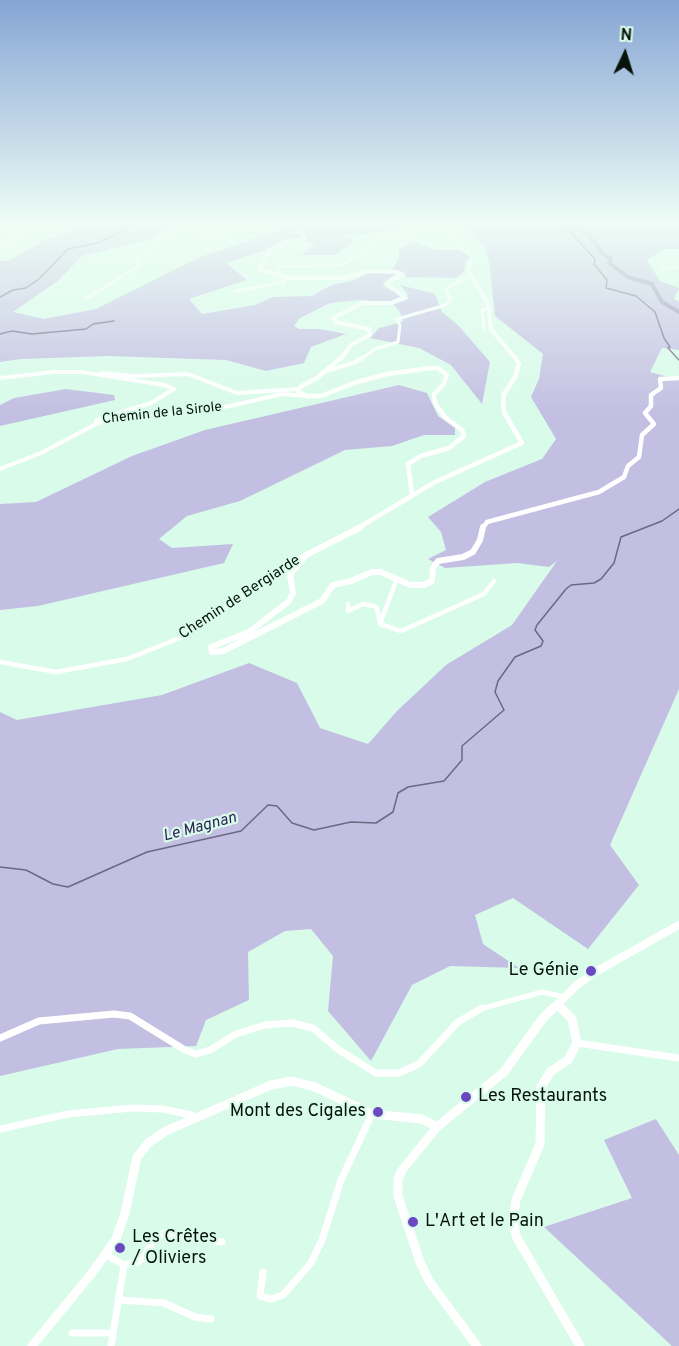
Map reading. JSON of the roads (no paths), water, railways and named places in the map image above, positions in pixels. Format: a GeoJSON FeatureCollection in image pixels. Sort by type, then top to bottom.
{"type":"FeatureCollection","features":[{"type":"Feature","properties":{"kind":"street"},"geometry":{"type":"LineString","coordinates":[[86,299],[107,286]]}},
{"type":"Feature","properties":{"kind":"street"},"geometry":{"type":"LineString","coordinates":[[236,291],[264,286]]}},
{"type":"Feature","properties":{"kind":"street"},"geometry":{"type":"LineString","coordinates":[[97,375],[113,373],[134,376],[188,374],[229,391],[243,393],[298,389],[330,370],[351,345],[368,336],[370,330],[336,322],[333,318],[362,303],[391,303],[403,299],[405,295],[390,286]]}},
{"type":"Feature","properties":{"kind":"street"},"geometry":{"type":"LineString","coordinates":[[330,370],[356,362],[375,349],[398,342],[400,326],[397,319],[446,305],[451,299],[446,291],[450,286]]}},
{"type":"Feature","properties":{"kind":"street"},"geometry":{"type":"LineString","coordinates":[[476,286],[488,304],[491,330],[514,355],[519,364],[515,377],[504,394],[503,406],[522,442],[516,447],[412,494],[361,527],[306,555],[289,577],[293,593],[290,599],[249,632],[213,646],[211,651],[215,653],[224,651],[302,612],[322,601],[333,585],[377,572],[410,585],[424,585],[432,581],[433,568],[438,561],[463,557],[473,552],[480,540],[483,526],[487,522],[599,492],[617,482],[624,477],[628,466],[639,457],[642,435],[654,424],[645,413],[651,406],[651,395],[661,388],[660,379],[679,378]]}},
{"type":"Feature","properties":{"kind":"street"},"geometry":{"type":"LineString","coordinates":[[484,328],[482,310],[488,308]]}},
{"type":"Feature","properties":{"kind":"street"},"geometry":{"type":"LineString","coordinates":[[298,389],[300,394],[306,396],[321,396],[357,382],[395,372],[434,368],[447,375],[443,385],[434,394],[435,403],[445,417],[462,430],[464,436],[449,448],[421,456],[408,464],[412,494]]}},
{"type":"Feature","properties":{"kind":"street","name":"Chemin de la Sirole"},"geometry":{"type":"LineString","coordinates":[[0,378],[60,371],[97,375],[174,389],[151,403],[99,419],[96,422],[98,423],[135,414],[184,413],[230,406],[282,394],[306,396]]}},
{"type":"Feature","properties":{"kind":"street"},"geometry":{"type":"LineString","coordinates":[[0,469],[50,449],[98,423]]}},
{"type":"Feature","properties":{"kind":"street","name":"Chemin de Bergiarde"},"geometry":{"type":"LineString","coordinates":[[0,662],[56,672],[127,659],[185,636],[294,560],[306,555]]}},
{"type":"Feature","properties":{"kind":"street"},"geometry":{"type":"LineString","coordinates":[[381,624],[397,578]]}},
{"type":"Feature","properties":{"kind":"street"},"geometry":{"type":"LineString","coordinates":[[348,604],[348,611],[363,604],[374,606],[377,608],[378,621],[381,624],[397,630],[406,630],[443,610],[484,594],[494,580]]}},
{"type":"Feature","properties":{"kind":"street"},"geometry":{"type":"LineString","coordinates":[[477,1346],[429,1281],[420,1262],[398,1196],[398,1179],[402,1170],[437,1127],[504,1072],[535,1028],[561,1001],[597,971],[679,925]]}},
{"type":"Feature","properties":{"kind":"street"},"geometry":{"type":"LineString","coordinates":[[0,1038],[39,1021],[114,1014],[130,1016],[185,1050],[196,1054],[210,1050],[236,1034],[265,1025],[292,1023],[313,1029],[339,1050],[376,1073],[399,1072],[419,1064],[458,1022],[478,1009],[542,992],[561,1001],[572,1019],[577,1043],[568,1060],[551,1071],[541,1087],[540,1144],[516,1200],[513,1223],[517,1238],[580,1346]]}},
{"type":"Feature","properties":{"kind":"street"},"geometry":{"type":"LineString","coordinates":[[577,1043],[679,1058]]}},
{"type":"Feature","properties":{"kind":"street"},"geometry":{"type":"LineString","coordinates":[[32,1346],[105,1255],[122,1226],[137,1156],[155,1137],[271,1085],[292,1081],[315,1087],[372,1114],[422,1119],[437,1127]]}},
{"type":"Feature","properties":{"kind":"street"},"geometry":{"type":"LineString","coordinates":[[0,1129],[68,1114],[132,1108],[163,1108],[192,1115],[194,1118]]}},
{"type":"Feature","properties":{"kind":"street"},"geometry":{"type":"LineString","coordinates":[[263,1272],[260,1296],[272,1299],[283,1294],[311,1263],[322,1240],[341,1180],[372,1114]]}},
{"type":"Feature","properties":{"kind":"street"},"geometry":{"type":"LineString","coordinates":[[105,1255],[124,1265],[138,1262],[144,1257],[153,1240],[164,1233],[222,1242]]}},
{"type":"Feature","properties":{"kind":"street"},"geometry":{"type":"LineString","coordinates":[[111,1346],[124,1265]]}},
{"type":"Feature","properties":{"kind":"street"},"geometry":{"type":"LineString","coordinates":[[118,1300],[164,1303],[195,1317],[211,1319]]}},
{"type":"Feature","properties":{"kind":"street"},"geometry":{"type":"LineString","coordinates":[[72,1333],[113,1333]]}},
{"type":"Feature","properties":{"kind":"waterway"},"geometry":{"type":"LineString","coordinates":[[0,297],[13,290],[29,286]]}},
{"type":"Feature","properties":{"kind":"waterway","name":"Le Magnan"},"geometry":{"type":"LineString","coordinates":[[606,286],[606,288],[636,296],[655,312],[664,338],[670,347],[668,348],[679,360]]}},
{"type":"Feature","properties":{"kind":"waterway"},"geometry":{"type":"LineString","coordinates":[[653,286],[662,302],[679,312]]}},
{"type":"Feature","properties":{"kind":"waterway"},"geometry":{"type":"LineString","coordinates":[[0,334],[12,331],[32,334],[86,329],[93,324],[114,321]]}},
{"type":"Feature","properties":{"kind":"waterway","name":"Le Magnan"},"geometry":{"type":"LineString","coordinates":[[0,867],[26,870],[53,884],[68,887],[147,852],[241,831],[268,805],[277,806],[292,823],[314,830],[351,822],[376,823],[393,812],[398,793],[408,787],[444,781],[462,760],[462,746],[504,710],[495,692],[498,681],[515,657],[541,646],[543,641],[535,630],[537,625],[566,589],[571,585],[594,583],[601,579],[614,563],[621,537],[662,521],[679,509]]}},
{"type":"Feature","properties":{"kind":"place","name":"Le Génie"},"geometry":{"type":"Point","coordinates":[591,971]}},
{"type":"Feature","properties":{"kind":"place","name":"Les Restaurants"},"geometry":{"type":"Point","coordinates":[466,1097]}},
{"type":"Feature","properties":{"kind":"place","name":"Mont des Cigales"},"geometry":{"type":"Point","coordinates":[378,1112]}},
{"type":"Feature","properties":{"kind":"place","name":"L'Art et le Pain"},"geometry":{"type":"Point","coordinates":[413,1222]}},
{"type":"Feature","properties":{"kind":"place","name":"Les Crêtes / Oliviers"},"geometry":{"type":"Point","coordinates":[120,1248]}}]}
